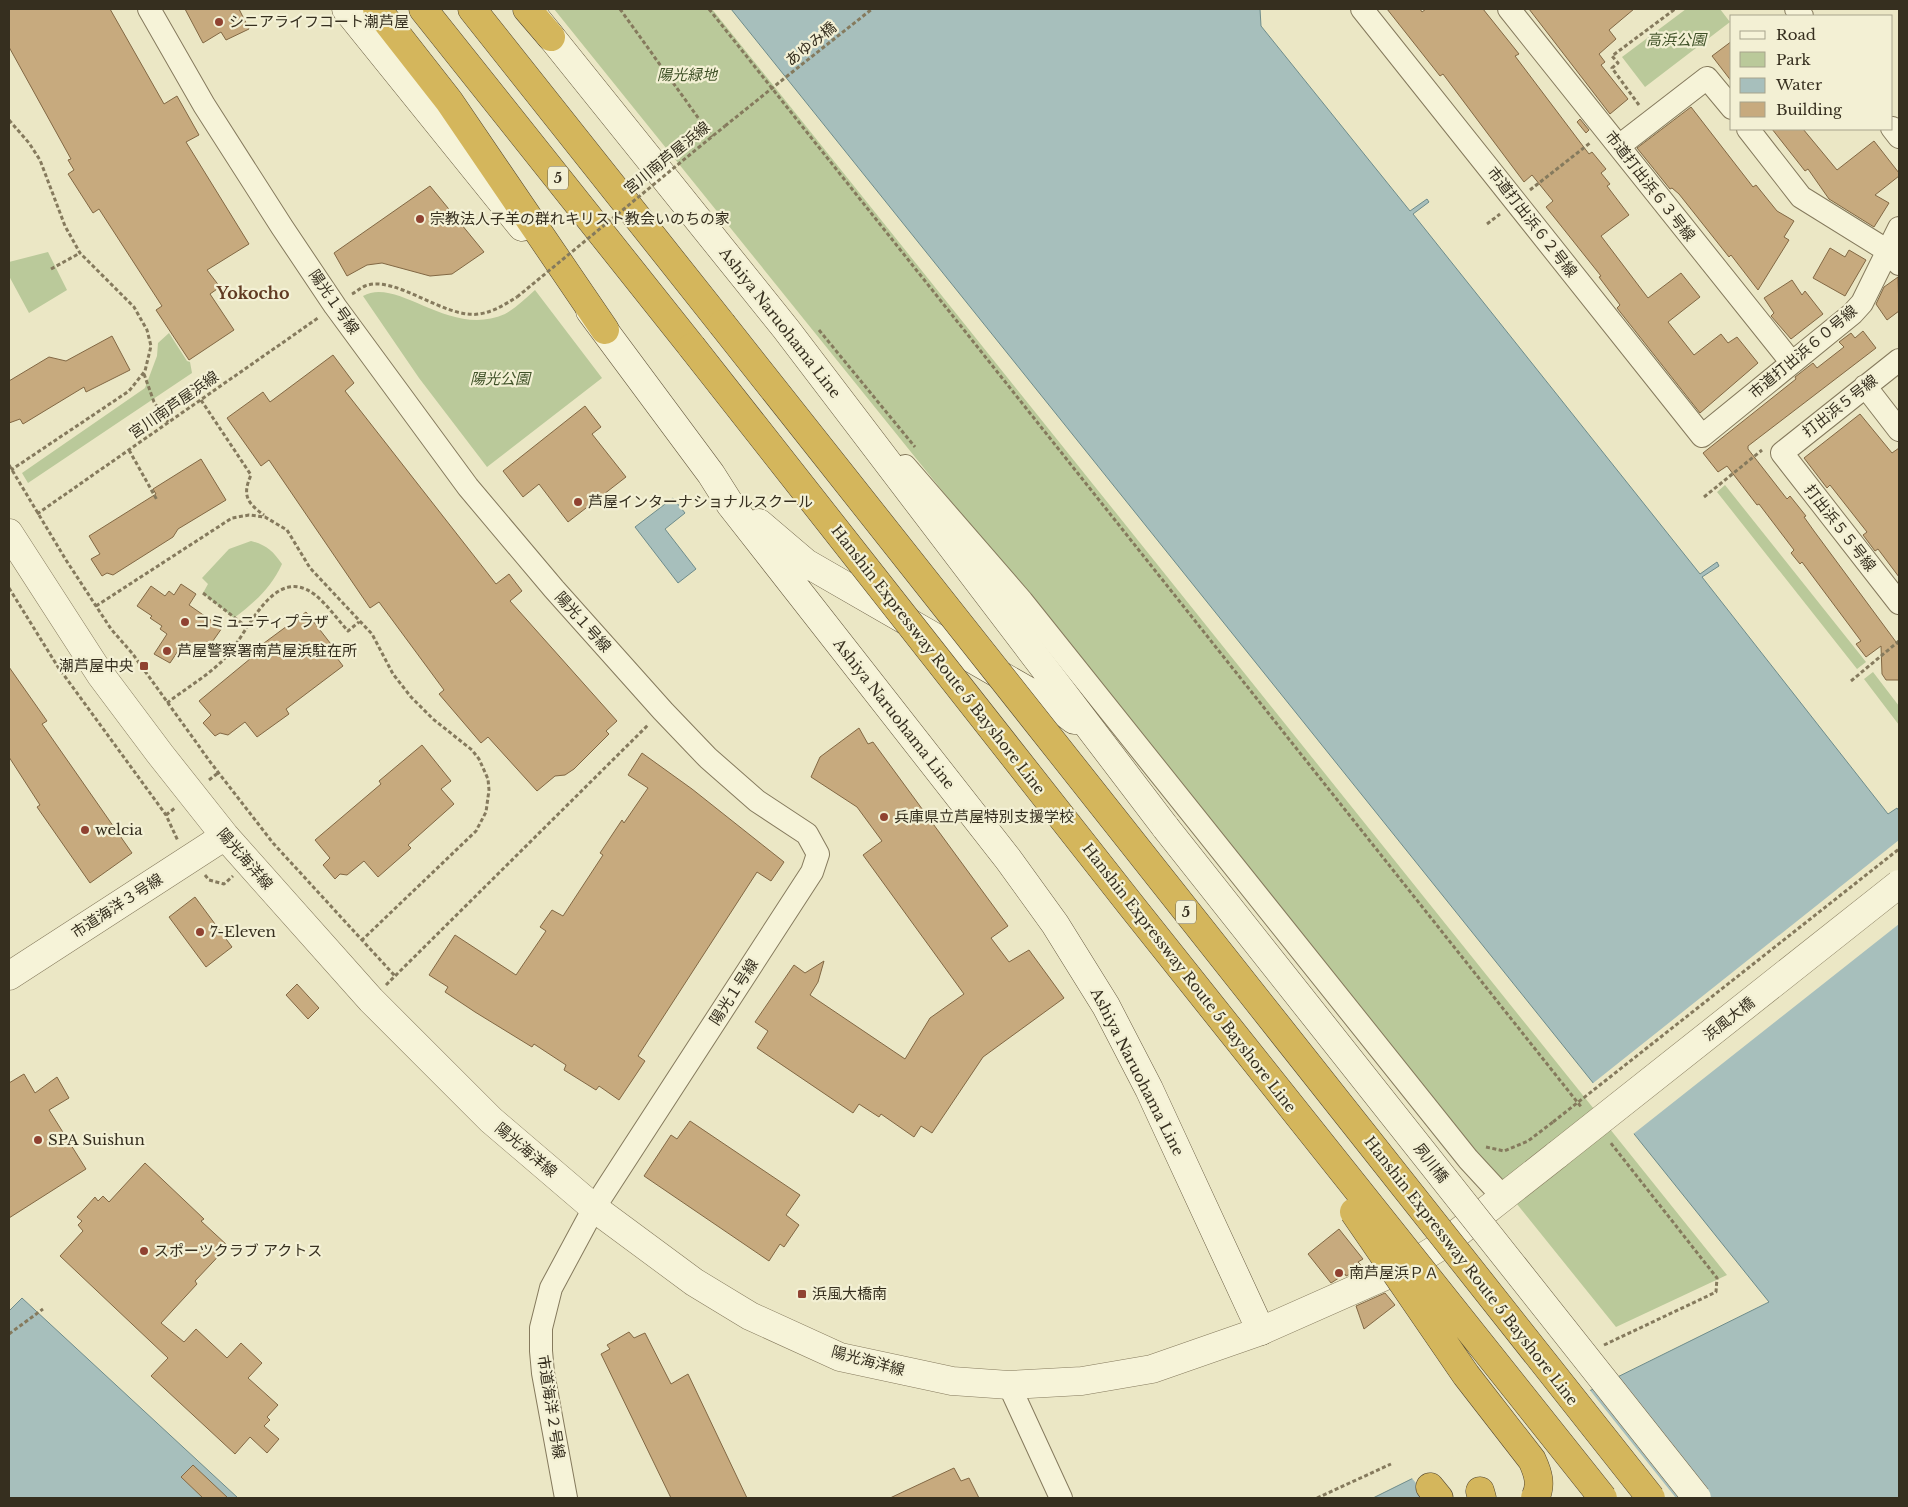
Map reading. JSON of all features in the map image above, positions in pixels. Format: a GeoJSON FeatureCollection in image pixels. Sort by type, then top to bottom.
{"type":"FeatureCollection","features":[{"type":"Feature","properties":{"kind":"highway"},"geometry":{"type":"LineString","coordinates":[[378,9],[449,101],[605,330]]}},
{"type":"Feature","properties":{"kind":"highway","name":"Hanshin Expressway Route 5 Bayshore Line"},"geometry":{"type":"LineString","coordinates":[[423,9],[692,347],[1130,904],[1603,1498]]}},
{"type":"Feature","properties":{"kind":"highway","name":"Hanshin Expressway Route 5 Bayshore Line"},"geometry":{"type":"LineString","coordinates":[[472,9],[1651,1498]]}},
{"type":"Feature","properties":{"kind":"highway"},"geometry":{"type":"LineString","coordinates":[[528,9],[550,37]]}},
{"type":"Feature","properties":{"kind":"highway"},"geometry":{"type":"LineString","coordinates":[[1130,904],[1180,981],[1310,1149],[1466,1375],[1532,1460],[1538,1472],[1539,1485],[1535,1498]]}},
{"type":"Feature","properties":{"kind":"main road","name":"Ashiya Naruohama Line"},"geometry":{"type":"LineString","coordinates":[[346,9],[605,330],[711,474],[730,504],[1008,859],[1055,924],[1106,1006],[1149,1089],[1261,1331]]}},
{"type":"Feature","properties":{"kind":"main road","name":"Ashiya Naruohama Line"},"geometry":{"type":"LineString","coordinates":[[550,37],[786,329],[1166,828]]}},
{"type":"Feature","properties":{"kind":"main road","name":"Ashiya Naruohama Line"},"geometry":{"type":"LineString","coordinates":[[711,474],[759,523],[806,563],[1061,710],[1097,739]]}},
{"type":"Feature","properties":{"kind":"main road","name":"陽光海洋線"},"geometry":{"type":"LineString","coordinates":[[9,533],[100,674],[160,754],[225,836],[295,917],[371,1000],[491,1120],[594,1208],[702,1286],[750,1316],[840,1356],[952,1381],[1009,1385],[1082,1381],[1152,1368],[1261,1331],[1410,1265],[1441,1246],[1504,1198]]}},
{"type":"Feature","properties":{"kind":"main road","name":"夙川橋"},"geometry":{"type":"LineString","coordinates":[[1166,828],[1697,1498]]}},
{"type":"Feature","properties":{"kind":"main road","name":"市道海洋３号線"},"geometry":{"type":"LineString","coordinates":[[9,976],[225,836]]}},
{"type":"Feature","properties":{"kind":"main road","name":"浜風大橋"},"geometry":{"type":"LineString","coordinates":[[1504,1198],[1899,884]]}},
{"type":"Feature","properties":{"kind":"street","name":"陽光１号線"},"geometry":{"type":"LineString","coordinates":[[149,9],[229,146],[336,306],[468,486],[554,589],[663,711],[708,758],[750,795],[806,834],[818,854],[812,872],[594,1208]]}},
{"type":"Feature","properties":{"kind":"street","name":"市道打出浜６２号線"},"geometry":{"type":"LineString","coordinates":[[1362,9],[1702,436]]}},
{"type":"Feature","properties":{"kind":"street","name":"市道打出浜６３号線"},"geometry":{"type":"LineString","coordinates":[[1509,9],[1792,364]]}},
{"type":"Feature","properties":{"kind":"street"},"geometry":{"type":"LineString","coordinates":[[1612,138],[1708,78],[1730,106]]}},
{"type":"Feature","properties":{"kind":"street"},"geometry":{"type":"LineString","coordinates":[[1749,130],[1801,197],[1894,258]]}},
{"type":"Feature","properties":{"kind":"street","name":"市道打出浜６０号線"},"geometry":{"type":"LineString","coordinates":[[1702,436],[1852,314],[1894,258],[1899,228]]}},
{"type":"Feature","properties":{"kind":"street"},"geometry":{"type":"LineString","coordinates":[[786,329],[1022,601],[1468,1159],[1504,1198]]}},
{"type":"Feature","properties":{"kind":"street","name":"打出浜５号線"},"geometry":{"type":"LineString","coordinates":[[1782,453],[1899,360]]}},
{"type":"Feature","properties":{"kind":"street"},"geometry":{"type":"LineString","coordinates":[[1866,386],[1899,430]]}},
{"type":"Feature","properties":{"kind":"street","name":"打出浜５５号線"},"geometry":{"type":"LineString","coordinates":[[1782,453],[1899,603]]}},
{"type":"Feature","properties":{"kind":"street","name":"市道海洋２号線"},"geometry":{"type":"LineString","coordinates":[[566,1498],[542,1373],[542,1328],[551,1288],[594,1208]]}},
{"type":"Feature","properties":{"kind":"street"},"geometry":{"type":"LineString","coordinates":[[1009,1385],[1061,1498]]}},
{"type":"Feature","properties":{"kind":"path"},"geometry":{"type":"LineString","coordinates":[[620,9],[712,138]]}},
{"type":"Feature","properties":{"kind":"path"},"geometry":{"type":"LineString","coordinates":[[709,9],[1588,1114]]}},
{"type":"Feature","properties":{"kind":"path","name":"あゆみ橋"},"geometry":{"type":"LineString","coordinates":[[786,77],[872,9]]}},
{"type":"Feature","properties":{"kind":"path"},"geometry":{"type":"LineString","coordinates":[[1633,109],[1640,104],[1612,68],[1618,63],[1612,56],[1675,9]]}},
{"type":"Feature","properties":{"kind":"path","name":"宮川南芦屋浜線"},"geometry":{"type":"LineString","coordinates":[[350,296],[365,286],[382,284],[460,313],[477,314],[498,309],[517,297],[786,77]]}},
{"type":"Feature","properties":{"kind":"path"},"geometry":{"type":"LineString","coordinates":[[9,120],[40,160],[65,226],[80,253],[123,294],[139,314],[147,330],[151,346],[144,373],[129,391],[11,470]]}},
{"type":"Feature","properties":{"kind":"path"},"geometry":{"type":"LineString","coordinates":[[1486,224],[1516,201],[1612,138]]}},
{"type":"Feature","properties":{"kind":"path"},"geometry":{"type":"LineString","coordinates":[[51,269],[80,253]]}},
{"type":"Feature","properties":{"kind":"path","name":"宮川南芦屋浜線"},"geometry":{"type":"LineString","coordinates":[[37,514],[323,315]]}},
{"type":"Feature","properties":{"kind":"path"},"geometry":{"type":"LineString","coordinates":[[144,373],[154,402],[168,422]]}},
{"type":"Feature","properties":{"kind":"path"},"geometry":{"type":"LineString","coordinates":[[200,400],[251,475],[245,488],[250,506],[287,530],[306,563],[372,634],[393,674],[418,706],[479,759],[488,779],[489,790],[486,812],[476,831],[361,941]]}},
{"type":"Feature","properties":{"kind":"path"},"geometry":{"type":"LineString","coordinates":[[1704,497],[1773,441],[1782,453]]}},
{"type":"Feature","properties":{"kind":"path"},"geometry":{"type":"LineString","coordinates":[[129,450],[157,500]]}},
{"type":"Feature","properties":{"kind":"path"},"geometry":{"type":"LineString","coordinates":[[9,465],[37,514],[96,606],[167,703],[273,843],[395,976]]}},
{"type":"Feature","properties":{"kind":"path"},"geometry":{"type":"LineString","coordinates":[[96,606],[225,522],[240,516],[265,517]]}},
{"type":"Feature","properties":{"kind":"path"},"geometry":{"type":"LineString","coordinates":[[167,703],[226,657],[268,598],[275,592],[291,587],[308,590],[315,595],[348,631],[359,622]]}},
{"type":"Feature","properties":{"kind":"path"},"geometry":{"type":"LineString","coordinates":[[9,588],[58,666],[166,815],[174,836]]}},
{"type":"Feature","properties":{"kind":"path"},"geometry":{"type":"LineString","coordinates":[[203,593],[248,628]]}},
{"type":"Feature","properties":{"kind":"path"},"geometry":{"type":"LineString","coordinates":[[1851,681],[1899,641]]}},
{"type":"Feature","properties":{"kind":"path"},"geometry":{"type":"LineString","coordinates":[[371,1000],[663,711]]}},
{"type":"Feature","properties":{"kind":"path"},"geometry":{"type":"LineString","coordinates":[[1554,1122],[1899,849]]}},
{"type":"Feature","properties":{"kind":"path"},"geometry":{"type":"LineString","coordinates":[[209,880],[224,884]]}},
{"type":"Feature","properties":{"kind":"path"},"geometry":{"type":"LineString","coordinates":[[1604,1345],[1716,1292],[1718,1278],[1606,1138]]}},
{"type":"Feature","properties":{"kind":"path"},"geometry":{"type":"LineString","coordinates":[[9,1334],[44,1308]]}},
{"type":"Feature","properties":{"kind":"path"},"geometry":{"type":"LineString","coordinates":[[1318,1498],[1391,1464]]}},
{"type":"Feature","properties":{"kind":"green space","name":"陽光緑地"},"geometry":{"type":"Polygon","coordinates":[[[554,9],[712,9],[1727,1275],[1616,1327],[554,9]]]}},
{"type":"Feature","properties":{"kind":"green space","name":"高浜公園"},"geometry":{"type":"Polygon","coordinates":[[[1686,9],[1720,9],[1730,22],[1645,87],[1622,57],[1686,9]]]}},
{"type":"Feature","properties":{"kind":"green space"},"geometry":{"type":"Polygon","coordinates":[[[48,252],[67,290],[29,313],[9,276],[9,262],[48,252]]]}},
{"type":"Feature","properties":{"kind":"green space","name":"陽光公園"},"geometry":{"type":"Polygon","coordinates":[[[535,290],[602,378],[487,467],[419,378],[363,296],[377,292],[392,294],[445,314],[464,319],[484,320],[505,314],[535,290]]]}},
{"type":"Feature","properties":{"kind":"green space"},"geometry":{"type":"Polygon","coordinates":[[[169,333],[187,361],[190,362],[192,373],[28,483],[22,473],[145,388],[157,356],[158,343],[169,333]]]}},
{"type":"Feature","properties":{"kind":"green space"},"geometry":{"type":"Polygon","coordinates":[[[1725,485],[1866,662],[1857,669],[1717,492],[1725,485]]]}},
{"type":"Feature","properties":{"kind":"green space"},"geometry":{"type":"Polygon","coordinates":[[[251,541],[269,549],[282,564],[278,573],[262,594],[234,618],[203,593],[208,584],[202,578],[229,549],[251,541]]]}},
{"type":"Feature","properties":{"kind":"green space"},"geometry":{"type":"Polygon","coordinates":[[[1873,672],[1899,706],[1899,725],[1864,679],[1873,672]]]}},
{"type":"Feature","properties":{"kind":"water"},"geometry":{"type":"Polygon","coordinates":[[[731,9],[1260,9],[1261,26],[1410,211],[1427,199],[1429,202],[1413,214],[1700,574],[1717,562],[1719,566],[1702,577],[1888,814],[1897,808],[1899,811],[1899,1498],[1373,1498],[1769,1302],[731,9]]]}},
{"type":"Feature","properties":{"kind":"water"},"geometry":{"type":"Polygon","coordinates":[[[673,498],[685,513],[665,529],[696,569],[678,583],[635,527],[673,498]]]}},
{"type":"Feature","properties":{"kind":"water"},"geometry":{"type":"Polygon","coordinates":[[[22,1298],[238,1498],[9,1498],[9,1311],[22,1298]]]}},
{"type":"Feature","properties":{"kind":"pier"},"geometry":{"type":"Polygon","coordinates":[[[1899,840],[1899,924],[1632,1135],[1592,1084],[1899,840]]]}},
{"type":"Feature","properties":{"kind":"pier"},"geometry":{"type":"Polygon","coordinates":[[[1589,1389],[1676,1498],[1428,1498],[1411,1477],[1589,1389]]]}},
{"type":"Feature","properties":{"kind":"building"},"geometry":{"type":"Polygon","coordinates":[[[9,9],[110,9],[164,104],[177,96],[199,135],[186,142],[249,244],[207,270],[220,287],[210,294],[234,330],[189,360],[156,310],[162,306],[99,209],[93,213],[68,174],[74,170],[68,160],[71,159],[9,47],[9,9]]]}},
{"type":"Feature","properties":{"kind":"building","name":"シニアライフコート潮芦屋"},"geometry":{"type":"Polygon","coordinates":[[[185,9],[239,9],[249,29],[226,40],[221,32],[203,43],[185,9]]]}},
{"type":"Feature","properties":{"kind":"building"},"geometry":{"type":"Polygon","coordinates":[[[1387,9],[1420,9],[1422,12],[1426,9],[1483,9],[1519,54],[1515,56],[1589,154],[1592,152],[1606,169],[1601,173],[1610,184],[1607,186],[1629,215],[1601,236],[1648,298],[1681,273],[1700,297],[1668,322],[1694,355],[1721,334],[1728,343],[1737,337],[1758,363],[1700,413],[1617,308],[1620,305],[1599,277],[1601,276],[1546,207],[1553,201],[1532,175],[1524,182],[1443,74],[1440,76],[1387,9]]]}},
{"type":"Feature","properties":{"kind":"building"},"geometry":{"type":"Polygon","coordinates":[[[1529,9],[1634,9],[1609,30],[1616,39],[1599,54],[1605,62],[1601,65],[1628,99],[1610,114],[1529,9]]]}},
{"type":"Feature","properties":{"kind":"building"},"geometry":{"type":"Polygon","coordinates":[[[1730,42],[1730,79],[1712,56],[1730,42]]]}},
{"type":"Feature","properties":{"kind":"building"},"geometry":{"type":"Polygon","coordinates":[[[1691,107],[1753,187],[1756,185],[1777,211],[1794,221],[1784,237],[1789,240],[1758,290],[1731,255],[1729,257],[1679,194],[1672,188],[1670,189],[1637,148],[1691,107]]]}},
{"type":"Feature","properties":{"kind":"building"},"geometry":{"type":"Polygon","coordinates":[[[1580,119],[1589,130],[1586,133],[1577,122],[1580,119]]]}},
{"type":"Feature","properties":{"kind":"building"},"geometry":{"type":"Polygon","coordinates":[[[1773,130],[1804,130],[1837,170],[1874,141],[1899,173],[1899,176],[1875,195],[1889,203],[1874,227],[1829,199],[1808,169],[1805,171],[1773,130]]]}},
{"type":"Feature","properties":{"kind":"building","name":"宗教法人子羊の群れキリスト教会いのちの家"},"geometry":{"type":"Polygon","coordinates":[[[430,186],[484,252],[452,274],[430,276],[382,263],[367,265],[347,276],[334,253],[430,186]]]}},
{"type":"Feature","properties":{"kind":"building"},"geometry":{"type":"Polygon","coordinates":[[[1830,248],[1845,257],[1849,250],[1866,260],[1845,296],[1813,278],[1830,248]]]}},
{"type":"Feature","properties":{"kind":"building"},"geometry":{"type":"Polygon","coordinates":[[[1898,277],[1899,311],[1887,320],[1876,304],[1884,287],[1898,277]]]}},
{"type":"Feature","properties":{"kind":"building"},"geometry":{"type":"Polygon","coordinates":[[[1792,280],[1802,295],[1805,291],[1823,314],[1791,339],[1771,316],[1774,313],[1764,298],[1792,280]]]}},
{"type":"Feature","properties":{"kind":"building"},"geometry":{"type":"Polygon","coordinates":[[[1863,331],[1876,348],[1748,446],[1748,449],[1787,499],[1790,496],[1806,516],[1804,517],[1899,646],[1899,680],[1886,680],[1882,674],[1881,646],[1866,657],[1856,644],[1861,641],[1802,562],[1800,564],[1791,553],[1794,550],[1759,504],[1757,505],[1727,466],[1718,472],[1703,453],[1796,379],[1795,377],[1813,363],[1817,368],[1844,347],[1839,342],[1851,333],[1855,338],[1863,331]]]}},
{"type":"Feature","properties":{"kind":"building"},"geometry":{"type":"Polygon","coordinates":[[[112,336],[130,370],[86,392],[84,387],[23,424],[20,419],[9,423],[9,381],[49,357],[66,361],[112,336]]]}},
{"type":"Feature","properties":{"kind":"building"},"geometry":{"type":"Polygon","coordinates":[[[333,355],[354,383],[345,391],[496,584],[509,574],[522,591],[510,601],[617,721],[606,731],[609,734],[574,769],[565,775],[555,776],[537,791],[488,737],[481,743],[439,694],[444,690],[379,602],[370,608],[269,460],[261,466],[227,418],[263,392],[270,402],[333,355]]]}},
{"type":"Feature","properties":{"kind":"building"},"geometry":{"type":"Polygon","coordinates":[[[585,406],[601,427],[592,434],[626,477],[568,522],[539,484],[523,497],[503,471],[585,406]]]}},
{"type":"Feature","properties":{"kind":"building"},"geometry":{"type":"Polygon","coordinates":[[[1860,414],[1892,453],[1899,448],[1899,577],[1878,549],[1875,551],[1863,535],[1867,532],[1830,485],[1827,488],[1804,458],[1860,414]]]}},
{"type":"Feature","properties":{"kind":"building"},"geometry":{"type":"Polygon","coordinates":[[[201,459],[226,500],[178,529],[173,537],[113,575],[107,573],[102,576],[91,559],[100,554],[89,536],[156,494],[153,489],[201,459]]]}},
{"type":"Feature","properties":{"kind":"building","name":"コミュニティプラザ"},"geometry":{"type":"Polygon","coordinates":[[[181,584],[196,594],[189,605],[222,628],[203,655],[184,642],[170,663],[154,654],[167,634],[160,629],[162,626],[150,618],[152,616],[137,606],[151,586],[165,596],[169,591],[174,595],[181,584]]]}},
{"type":"Feature","properties":{"kind":"building"},"geometry":{"type":"Polygon","coordinates":[[[306,612],[334,648],[331,650],[343,666],[286,709],[289,714],[257,737],[245,722],[228,735],[220,733],[215,736],[203,723],[211,715],[199,701],[262,649],[260,646],[306,612]]]}},
{"type":"Feature","properties":{"kind":"building"},"geometry":{"type":"Polygon","coordinates":[[[9,667],[47,721],[42,724],[132,853],[90,883],[37,807],[40,805],[9,757],[9,667]]]}},
{"type":"Feature","properties":{"kind":"building"},"geometry":{"type":"Polygon","coordinates":[[[859,728],[868,744],[873,742],[1008,926],[991,938],[1009,962],[1029,950],[1064,998],[983,1057],[932,1133],[921,1126],[914,1137],[881,1114],[879,1117],[859,1104],[853,1113],[757,1048],[768,1031],[755,1022],[794,965],[805,973],[824,961],[818,982],[810,995],[905,1059],[930,1018],[964,994],[863,855],[882,841],[857,807],[811,777],[820,757],[859,728]]]}},
{"type":"Feature","properties":{"kind":"building"},"geometry":{"type":"Polygon","coordinates":[[[422,745],[451,781],[441,789],[454,804],[408,845],[411,848],[378,877],[364,861],[347,875],[340,874],[335,879],[323,865],[330,858],[315,840],[381,784],[379,781],[422,745]]]}},
{"type":"Feature","properties":{"kind":"building"},"geometry":{"type":"Polygon","coordinates":[[[642,753],[692,789],[784,862],[771,881],[757,872],[638,1056],[645,1061],[619,1100],[599,1086],[596,1090],[564,1070],[566,1065],[534,1044],[532,1047],[475,1012],[445,992],[448,987],[429,975],[455,935],[516,975],[546,931],[540,927],[552,910],[563,916],[603,855],[600,853],[622,820],[624,823],[648,788],[628,775],[642,753]]]}},
{"type":"Feature","properties":{"kind":"building","name":"7-Eleven"},"geometry":{"type":"Polygon","coordinates":[[[195,897],[232,947],[206,967],[169,917],[195,897]]]}},
{"type":"Feature","properties":{"kind":"building"},"geometry":{"type":"Polygon","coordinates":[[[297,984],[319,1008],[308,1019],[286,995],[297,984]]]}},
{"type":"Feature","properties":{"kind":"building","name":"SPA Suishun"},"geometry":{"type":"Polygon","coordinates":[[[24,1074],[35,1093],[57,1077],[69,1098],[49,1110],[86,1169],[9,1218],[9,1083],[24,1074]]]}},
{"type":"Feature","properties":{"kind":"building"},"geometry":{"type":"Polygon","coordinates":[[[690,1121],[800,1195],[786,1215],[799,1225],[784,1247],[780,1244],[769,1261],[644,1176],[671,1135],[677,1139],[690,1121]]]}},
{"type":"Feature","properties":{"kind":"building","name":"スポーツクラブ アクトス"},"geometry":{"type":"Polygon","coordinates":[[[145,1163],[204,1219],[201,1221],[228,1246],[195,1281],[197,1284],[161,1323],[184,1342],[196,1329],[227,1358],[241,1343],[262,1363],[248,1378],[278,1405],[267,1417],[270,1420],[264,1426],[279,1439],[267,1453],[250,1437],[235,1454],[151,1376],[168,1358],[60,1256],[83,1231],[78,1225],[82,1221],[77,1217],[95,1197],[98,1201],[103,1196],[109,1202],[145,1163]]]}},
{"type":"Feature","properties":{"kind":"building"},"geometry":{"type":"Polygon","coordinates":[[[1339,1229],[1363,1259],[1358,1262],[1364,1268],[1346,1276],[1345,1274],[1331,1283],[1308,1254],[1339,1229]]]}},
{"type":"Feature","properties":{"kind":"building"},"geometry":{"type":"Polygon","coordinates":[[[1385,1293],[1395,1305],[1364,1329],[1356,1306],[1385,1293]]]}},
{"type":"Feature","properties":{"kind":"building"},"geometry":{"type":"Polygon","coordinates":[[[629,1332],[634,1338],[645,1333],[671,1384],[688,1374],[747,1498],[671,1498],[601,1354],[610,1349],[607,1345],[629,1332]]]}},
{"type":"Feature","properties":{"kind":"building"},"geometry":{"type":"Polygon","coordinates":[[[193,1465],[228,1498],[203,1498],[181,1477],[193,1465]]]}},
{"type":"Feature","properties":{"kind":"building"},"geometry":{"type":"Polygon","coordinates":[[[954,1468],[961,1481],[969,1478],[979,1498],[890,1498],[954,1468]]]}},
{"type":"Feature","properties":{"kind":"place","name":"シニアライフコート潮芦屋"},"geometry":{"type":"Point","coordinates":[219,22]}},
{"type":"Feature","properties":{"kind":"place","name":"宗教法人子羊の群れキリスト教会いのちの家"},"geometry":{"type":"Point","coordinates":[420,219]}},
{"type":"Feature","properties":{"kind":"place","name":"芦屋インターナショナルスクール"},"geometry":{"type":"Point","coordinates":[578,502]}},
{"type":"Feature","properties":{"kind":"place","name":"コミュニティプラザ"},"geometry":{"type":"Point","coordinates":[185,622]}},
{"type":"Feature","properties":{"kind":"place","name":"芦屋警察署南芦屋浜駐在所"},"geometry":{"type":"Point","coordinates":[167,651]}},
{"type":"Feature","properties":{"kind":"place","name":"潮芦屋中央"},"geometry":{"type":"Point","coordinates":[144,666]}},
{"type":"Feature","properties":{"kind":"place","name":"兵庫県立芦屋特別支援学校"},"geometry":{"type":"Point","coordinates":[884,817]}},
{"type":"Feature","properties":{"kind":"place","name":"welcia"},"geometry":{"type":"Point","coordinates":[85,830]}},
{"type":"Feature","properties":{"kind":"place","name":"7-Eleven"},"geometry":{"type":"Point","coordinates":[200,932]}},
{"type":"Feature","properties":{"kind":"place","name":"SPA Suishun"},"geometry":{"type":"Point","coordinates":[38,1140]}},
{"type":"Feature","properties":{"kind":"place","name":"スポーツクラブ アクトス"},"geometry":{"type":"Point","coordinates":[144,1251]}},
{"type":"Feature","properties":{"kind":"place","name":"南芦屋浜ＰＡ"},"geometry":{"type":"Point","coordinates":[1339,1273]}},
{"type":"Feature","properties":{"kind":"place","name":"浜風大橋南"},"geometry":{"type":"Point","coordinates":[802,1294]}},
{"type":"Feature","properties":{"kind":"district","name":"Yokocho"},"geometry":{"type":"Point","coordinates":[253,293]}}]}
